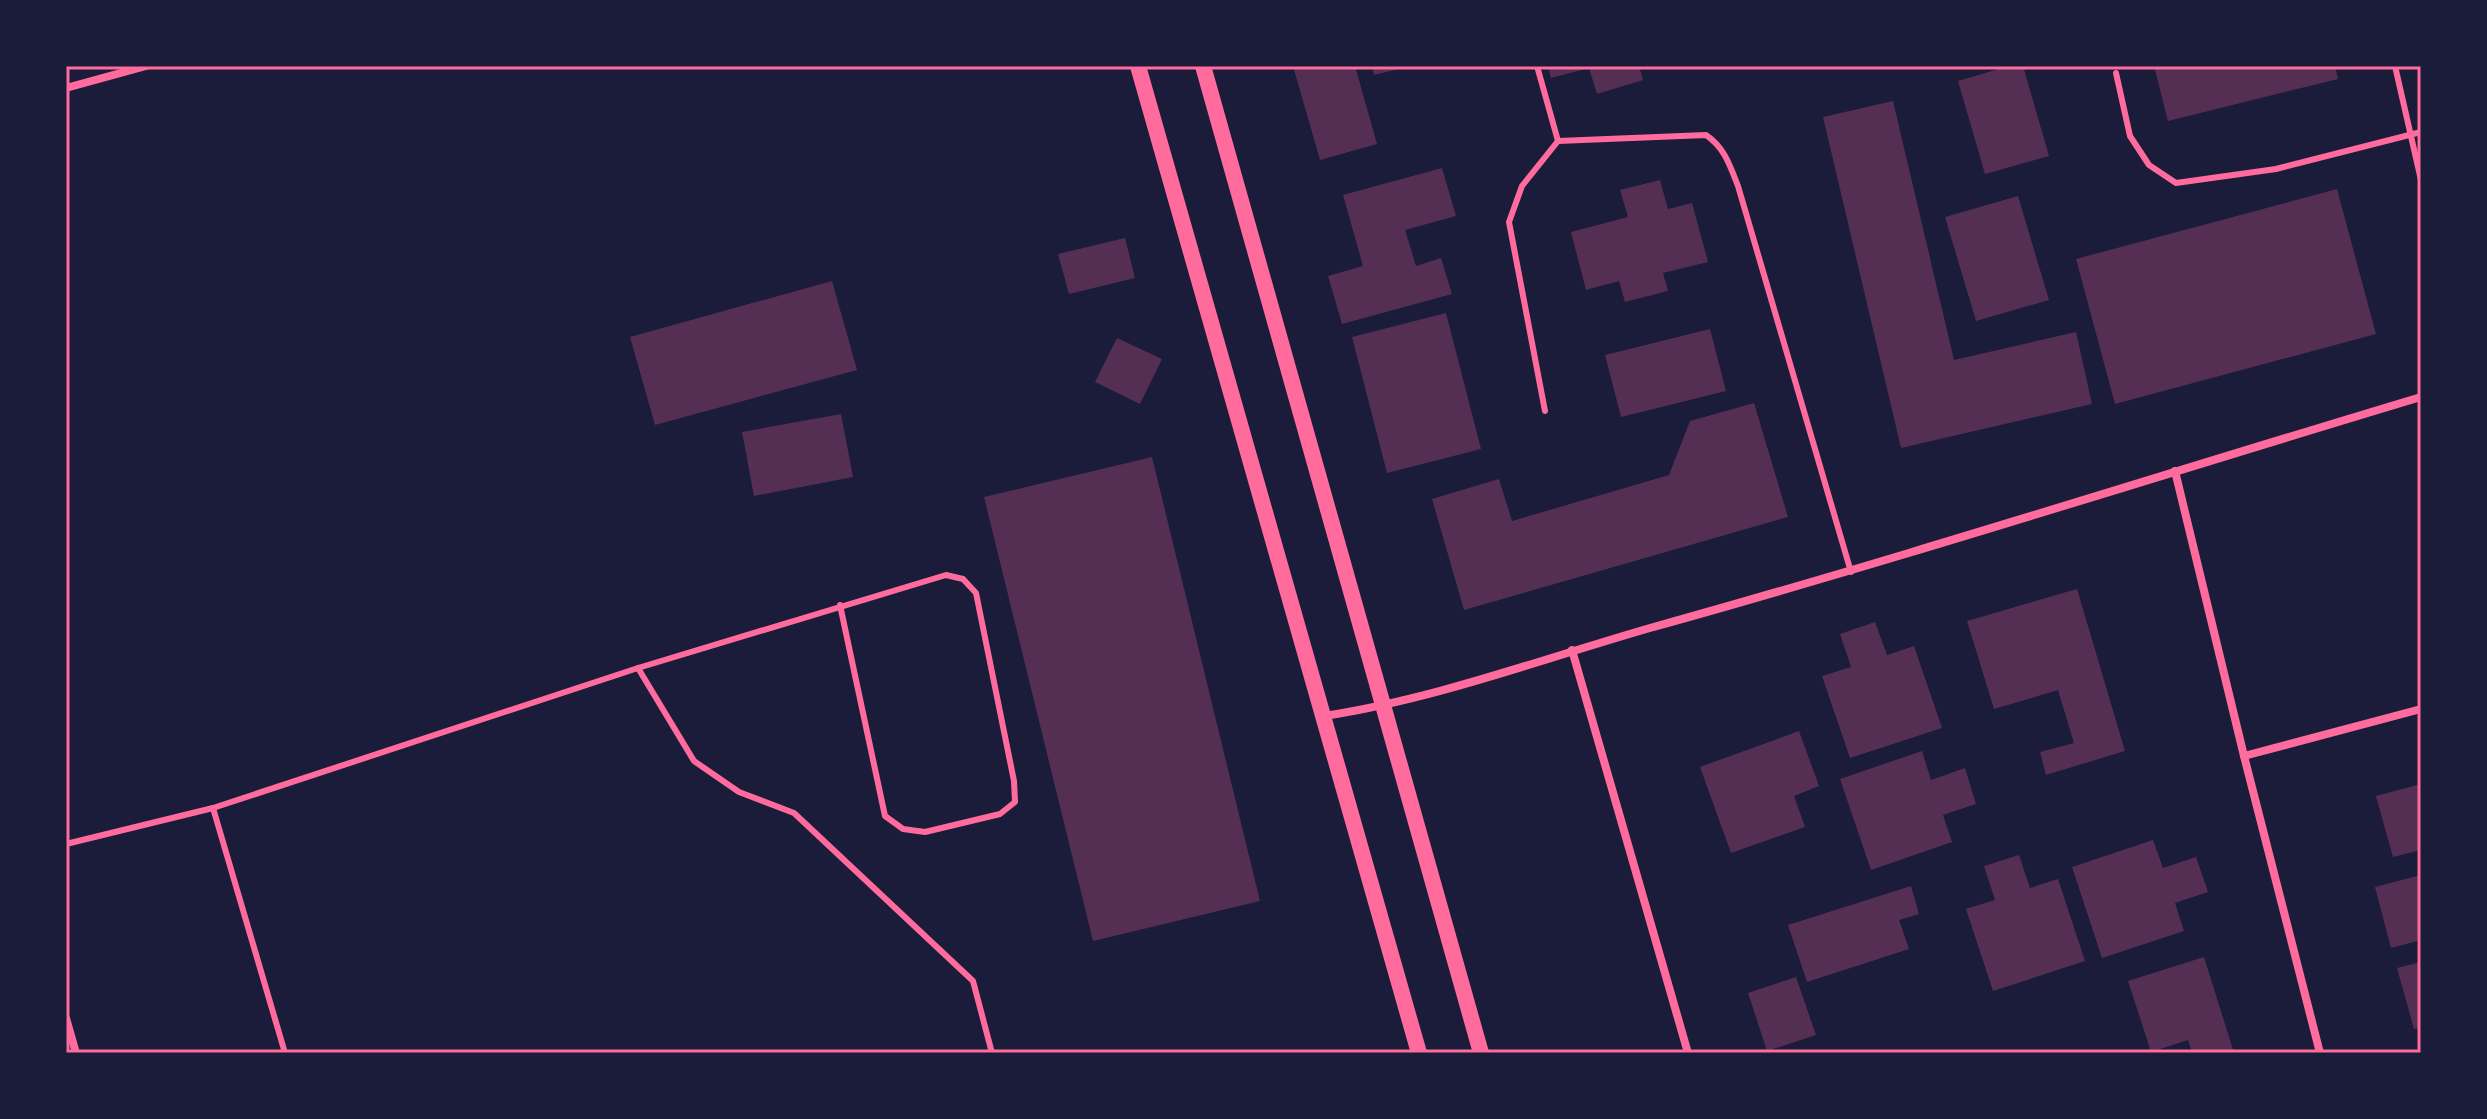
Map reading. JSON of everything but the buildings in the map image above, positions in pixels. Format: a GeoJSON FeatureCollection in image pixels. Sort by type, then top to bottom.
{"type":"FeatureCollection","features":[{"type":"Feature","properties":{"kind":"main road"},"geometry":{"type":"LineString","coordinates":[[1138,66],[1419,1053]]}},
{"type":"Feature","properties":{"kind":"main road"},"geometry":{"type":"LineString","coordinates":[[1203,66],[1481,1053]]}},
{"type":"Feature","properties":{"kind":"street"},"geometry":{"type":"LineString","coordinates":[[66,88],[146,66]]}},
{"type":"Feature","properties":{"kind":"street"},"geometry":{"type":"LineString","coordinates":[[1321,716],[1382,707],[1851,572],[2421,397]]}},
{"type":"Feature","properties":{"kind":"street"},"geometry":{"type":"LineString","coordinates":[[2175,471],[2320,1053]]}},
{"type":"Feature","properties":{"kind":"street"},"geometry":{"type":"LineString","coordinates":[[1572,650],[1688,1053]]}},
{"type":"Feature","properties":{"kind":"street"},"geometry":{"type":"LineString","coordinates":[[2244,756],[2421,709]]}},
{"type":"Feature","properties":{"kind":"street"},"geometry":{"type":"LineString","coordinates":[[66,1018],[76,1053]]}},
{"type":"Feature","properties":{"kind":"lane"},"geometry":{"type":"LineString","coordinates":[[1537,66],[1558,141]]}},
{"type":"Feature","properties":{"kind":"lane"},"geometry":{"type":"LineString","coordinates":[[2395,66],[2421,180]]}},
{"type":"Feature","properties":{"kind":"lane"},"geometry":{"type":"LineString","coordinates":[[2116,73],[2130,136],[2149,165],[2176,183],[2276,169],[2421,132]]}},
{"type":"Feature","properties":{"kind":"lane"},"geometry":{"type":"LineString","coordinates":[[1545,411],[1509,222],[1522,186],[1558,141],[1706,135],[1725,153],[1738,186],[1851,572]]}},
{"type":"Feature","properties":{"kind":"lane"},"geometry":{"type":"LineString","coordinates":[[66,844],[213,808],[638,668],[840,605],[946,575],[963,579],[976,593],[1014,781],[1015,802],[1000,814],[925,832],[903,829],[885,816],[840,605]]}},
{"type":"Feature","properties":{"kind":"lane"},"geometry":{"type":"LineString","coordinates":[[638,668],[694,761],[739,792],[794,813],[973,981],[992,1053]]}},
{"type":"Feature","properties":{"kind":"lane"},"geometry":{"type":"LineString","coordinates":[[213,808],[285,1053]]}}]}
